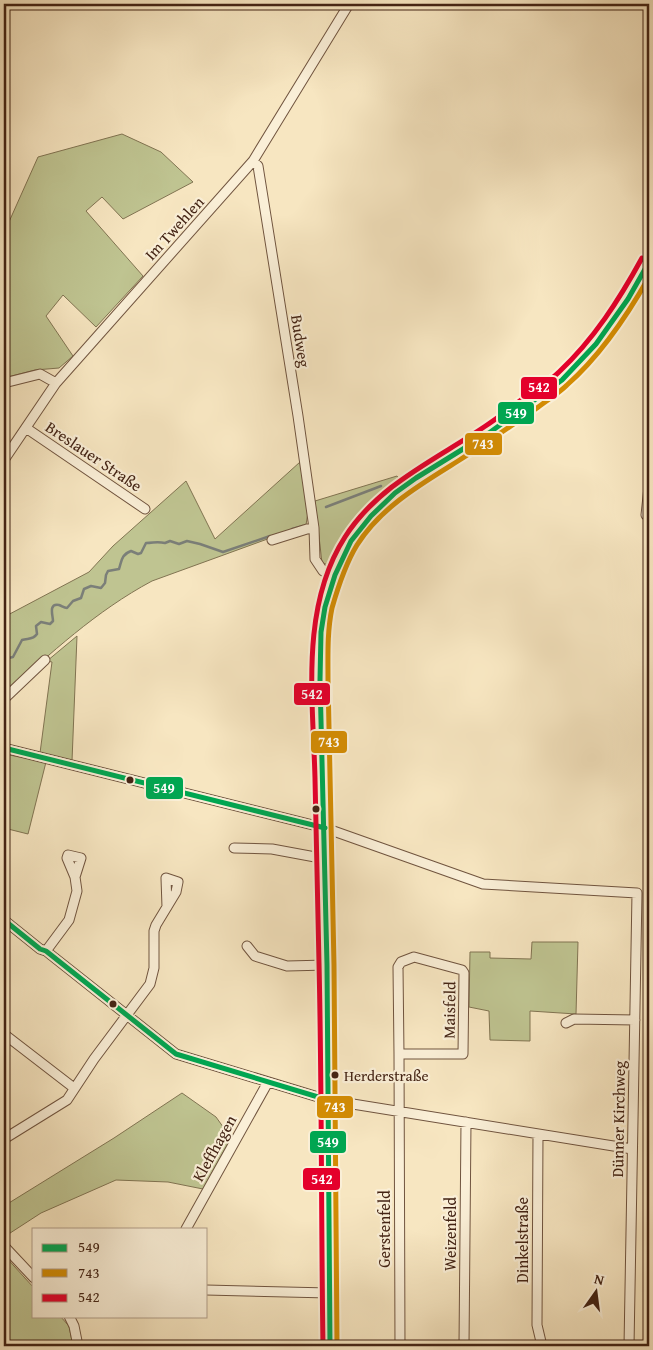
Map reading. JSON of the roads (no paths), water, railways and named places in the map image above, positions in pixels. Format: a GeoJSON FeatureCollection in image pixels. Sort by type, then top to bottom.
{"type":"FeatureCollection","features":[{"type":"Feature","properties":{"kind":"street","name":"Im Twehlen"},"geometry":{"type":"LineString","coordinates":[[4,460],[56,382],[253,162],[349,4]]}},
{"type":"Feature","properties":{"kind":"street","name":"Budweg"},"geometry":{"type":"LineString","coordinates":[[253,162],[258,166],[298,416],[314,528],[315,560],[323,571],[335,575]]}},
{"type":"Feature","properties":{"kind":"street"},"geometry":{"type":"LineString","coordinates":[[330,1346],[326,859],[320,680],[321,632],[325,607],[335,575],[351,541],[371,516],[395,493],[416,478],[489,433],[562,380],[596,344],[628,299],[649,262]]}},
{"type":"Feature","properties":{"kind":"street"},"geometry":{"type":"LineString","coordinates":[[4,383],[40,374],[56,382]]}},
{"type":"Feature","properties":{"kind":"street","name":"Breslauer Straße"},"geometry":{"type":"LineString","coordinates":[[26,428],[145,509]]}},
{"type":"Feature","properties":{"kind":"street"},"geometry":{"type":"LineString","coordinates":[[646,515],[649,487]]}},
{"type":"Feature","properties":{"kind":"street"},"geometry":{"type":"LineString","coordinates":[[272,540],[314,528]]}},
{"type":"Feature","properties":{"kind":"street"},"geometry":{"type":"LineString","coordinates":[[4,699],[45,660]]}},
{"type":"Feature","properties":{"kind":"street"},"geometry":{"type":"LineString","coordinates":[[4,748],[325,828]]}},
{"type":"Feature","properties":{"kind":"street","name":"Dünner Kirchweg"},"geometry":{"type":"LineString","coordinates":[[325,828],[482,884],[637,893],[629,1346]]}},
{"type":"Feature","properties":{"kind":"street"},"geometry":{"type":"LineString","coordinates":[[234,848],[272,849],[326,859]]}},
{"type":"Feature","properties":{"kind":"street"},"geometry":{"type":"LineString","coordinates":[[46,951],[69,920],[77,891],[75,877]]}},
{"type":"Feature","properties":{"kind":"street"},"geometry":{"type":"LineString","coordinates":[[4,1139],[67,1100],[150,984],[154,968],[154,931],[167,907]]}},
{"type":"Feature","properties":{"kind":"street"},"geometry":{"type":"LineString","coordinates":[[4,920],[176,1054],[328,1100],[632,1149]]}},
{"type":"Feature","properties":{"kind":"street"},"geometry":{"type":"LineString","coordinates":[[247,946],[255,956],[287,966],[327,965]]}},
{"type":"Feature","properties":{"kind":"street","name":"Maisfeld"},"geometry":{"type":"LineString","coordinates":[[399,1112],[398,967],[401,962],[414,958],[462,970],[464,973],[463,1054],[400,1054]]}},
{"type":"Feature","properties":{"kind":"street"},"geometry":{"type":"LineString","coordinates":[[566,1023],[574,1019],[635,1020]]}},
{"type":"Feature","properties":{"kind":"street"},"geometry":{"type":"LineString","coordinates":[[4,1034],[74,1088]]}},
{"type":"Feature","properties":{"kind":"street","name":"Kleffhagen"},"geometry":{"type":"LineString","coordinates":[[187,1228],[268,1082]]}},
{"type":"Feature","properties":{"kind":"street","name":"Gerstenfeld"},"geometry":{"type":"LineString","coordinates":[[399,1112],[400,1346]]}},
{"type":"Feature","properties":{"kind":"street","name":"Weizenfeld"},"geometry":{"type":"LineString","coordinates":[[464,1346],[466,1122]]}},
{"type":"Feature","properties":{"kind":"street","name":"Dinkelstraße"},"geometry":{"type":"LineString","coordinates":[[538,1134],[537,1325],[542,1346]]}},
{"type":"Feature","properties":{"kind":"street"},"geometry":{"type":"LineString","coordinates":[[4,1246],[32,1276]]}},
{"type":"Feature","properties":{"kind":"street"},"geometry":{"type":"LineString","coordinates":[[208,1290],[329,1293]]}},
{"type":"Feature","properties":{"kind":"street"},"geometry":{"type":"LineString","coordinates":[[70,1318],[74,1326],[78,1346]]}},
{"type":"Feature","properties":{"kind":"waterway"},"geometry":{"type":"LineString","coordinates":[[326,507],[381,486]]}},
{"type":"Feature","properties":{"kind":"waterway"},"geometry":{"type":"LineString","coordinates":[[292,529],[303,526]]}},
{"type":"Feature","properties":{"kind":"waterway"},"geometry":{"type":"LineString","coordinates":[[4,659],[13,657],[22,640],[35,636],[37,634],[36,626],[41,622],[50,624],[53,621],[53,606],[59,605],[67,608],[73,601],[81,598],[84,589],[91,586],[101,588],[105,583],[108,571],[119,569],[125,554],[131,551],[138,554],[141,553],[146,543],[165,543],[170,541],[179,544],[187,541],[223,552],[270,536]]}},
{"type":"Feature","properties":{"kind":"place","name":"Herderstraße"},"geometry":{"type":"Point","coordinates":[335,1075]}}]}
